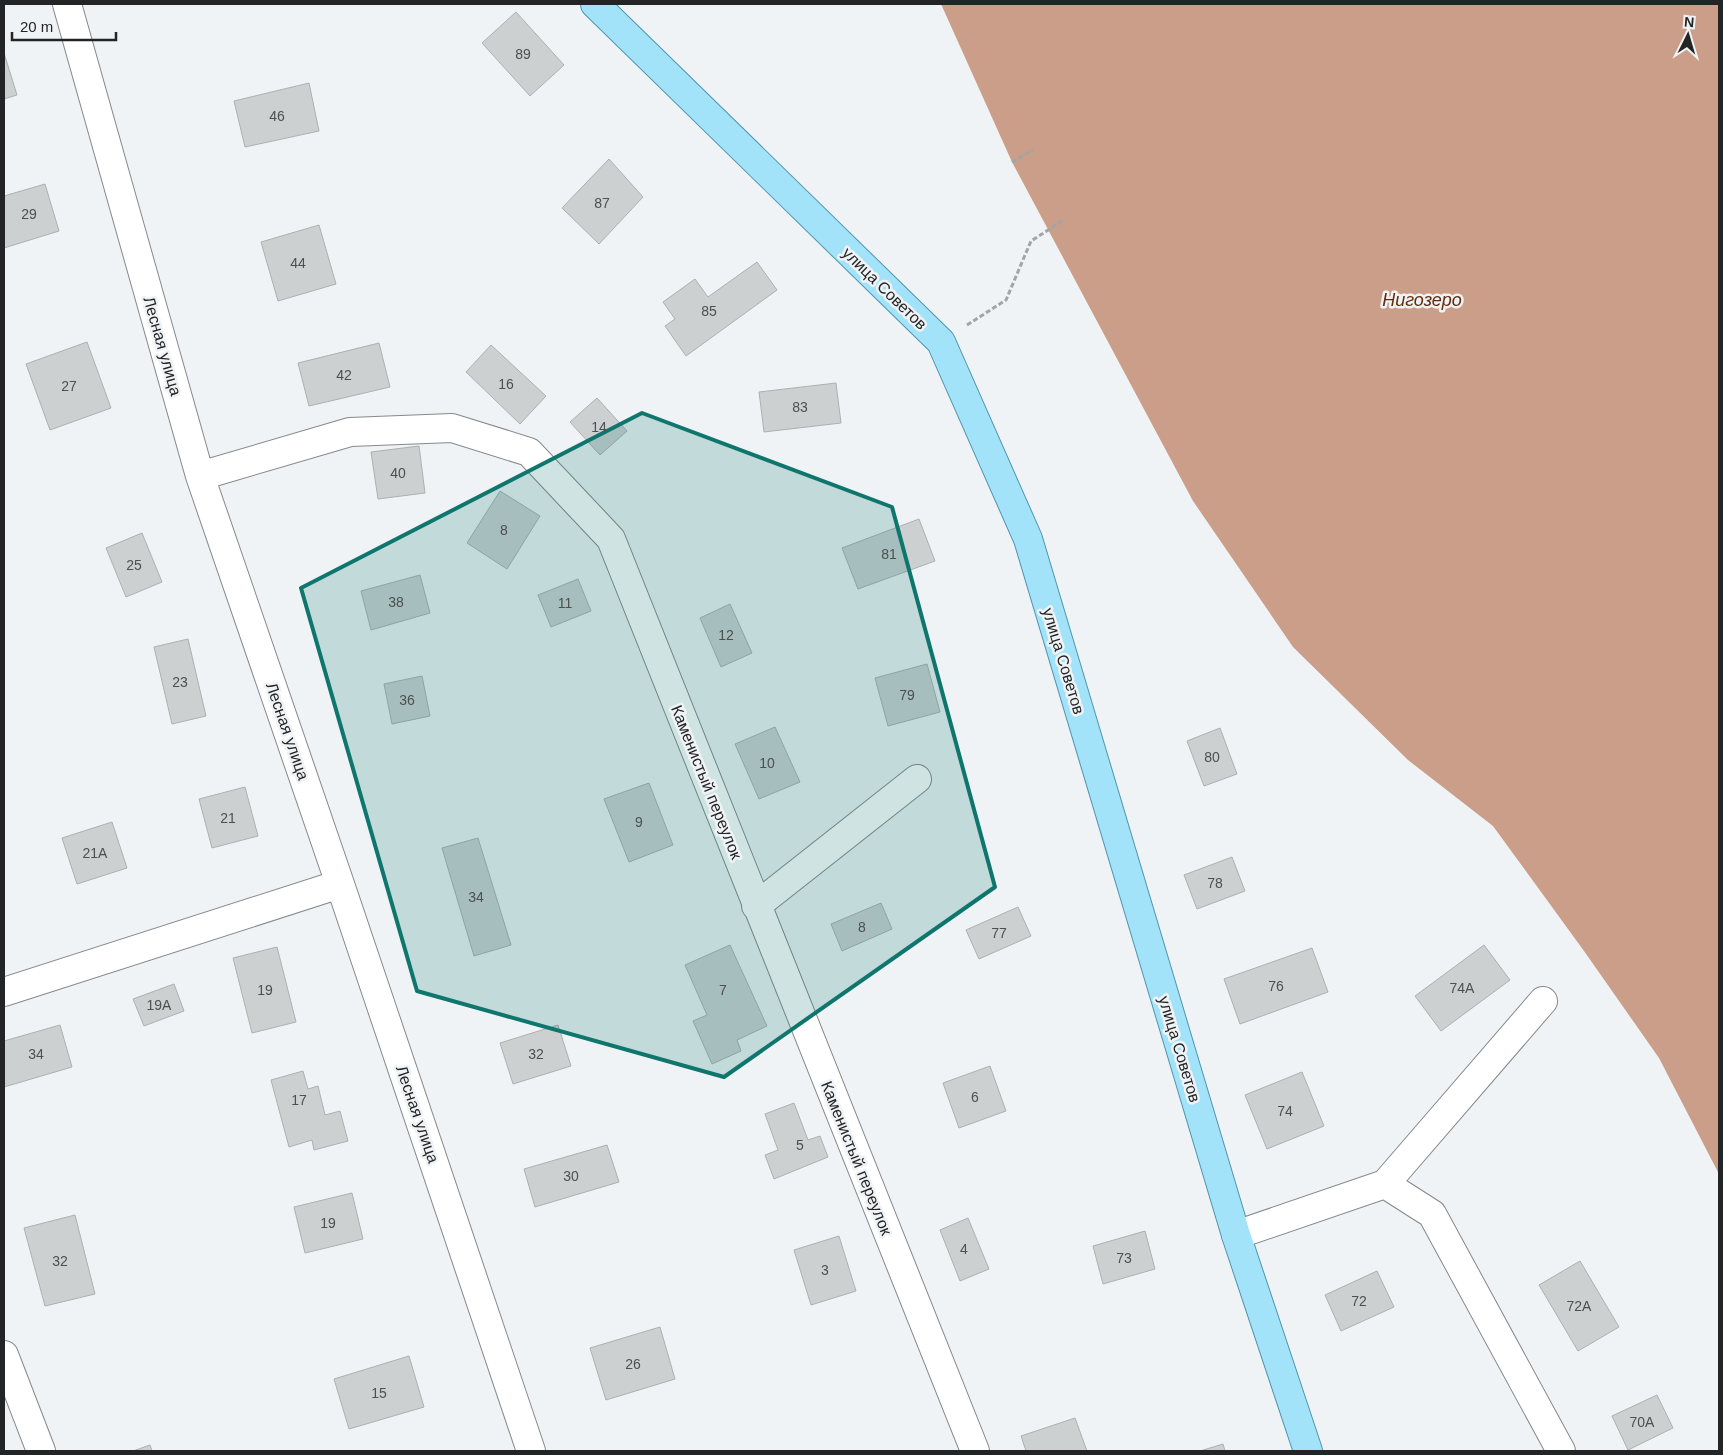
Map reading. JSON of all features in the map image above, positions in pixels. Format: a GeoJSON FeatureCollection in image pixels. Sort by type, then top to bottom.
{"type":"FeatureCollection","features":[{"type":"Feature","properties":{"kind":"main road","name":"улица Советов"},"geometry":{"type":"LineString","coordinates":[[594,4],[941,342],[1028,539],[1236,1235],[1308,1451]]}},
{"type":"Feature","properties":{"kind":"street","name":"Лесная улица"},"geometry":{"type":"LineString","coordinates":[[67,4],[200,476],[531,1451]]}},
{"type":"Feature","properties":{"kind":"street","name":"Каменистый переулок"},"geometry":{"type":"LineString","coordinates":[[200,476],[350,432],[452,428],[529,452],[611,539],[975,1451]]}},
{"type":"Feature","properties":{"kind":"street"},"geometry":{"type":"LineString","coordinates":[[756,906],[917,779]]}},
{"type":"Feature","properties":{"kind":"street"},"geometry":{"type":"LineString","coordinates":[[4,992],[340,884]]}},
{"type":"Feature","properties":{"kind":"street"},"geometry":{"type":"LineString","coordinates":[[1236,1235],[1385,1184],[1543,1001]]}},
{"type":"Feature","properties":{"kind":"street"},"geometry":{"type":"LineString","coordinates":[[1385,1184],[1432,1214],[1561,1451]]}},
{"type":"Feature","properties":{"kind":"street"},"geometry":{"type":"LineString","coordinates":[[4,1355],[41,1451]]}},
{"type":"Feature","properties":{"kind":"path"},"geometry":{"type":"LineString","coordinates":[[1012,162],[1033,150]]}},
{"type":"Feature","properties":{"kind":"path"},"geometry":{"type":"LineString","coordinates":[[941,342],[1006,300],[1031,241],[1064,220]]}},
{"type":"Feature","properties":{"kind":"highlighted area"},"geometry":{"type":"Polygon","coordinates":[[[642,413],[892,507],[995,887],[724,1077],[417,991],[301,588],[642,413]]]}},
{"type":"Feature","properties":{"kind":"water","name":"Нигозеро"},"geometry":{"type":"Polygon","coordinates":[[[941,4],[1719,4],[1719,1174],[1659,1058],[1493,826],[1408,760],[1293,647],[1193,501],[1012,162],[941,4]]]}},
{"type":"Feature","properties":{"kind":"building"},"geometry":{"type":"Polygon","coordinates":[[[516,12],[564,65],[530,96],[482,43],[516,12]]]}},
{"type":"Feature","properties":{"kind":"building"},"geometry":{"type":"Polygon","coordinates":[[[4,53],[17,95],[4,99],[4,53]]]}},
{"type":"Feature","properties":{"kind":"building"},"geometry":{"type":"Polygon","coordinates":[[[309,83],[319,131],[245,147],[234,101],[309,83]]]}},
{"type":"Feature","properties":{"kind":"building"},"geometry":{"type":"Polygon","coordinates":[[[609,159],[643,197],[599,244],[562,208],[609,159]]]}},
{"type":"Feature","properties":{"kind":"building"},"geometry":{"type":"Polygon","coordinates":[[[45,184],[59,231],[4,248],[4,196],[45,184]]]}},
{"type":"Feature","properties":{"kind":"building"},"geometry":{"type":"Polygon","coordinates":[[[319,225],[336,284],[278,301],[261,242],[319,225]]]}},
{"type":"Feature","properties":{"kind":"building"},"geometry":{"type":"Polygon","coordinates":[[[757,262],[777,290],[686,356],[665,326],[675,319],[663,302],[695,279],[708,297],[757,262]]]}},
{"type":"Feature","properties":{"kind":"building"},"geometry":{"type":"Polygon","coordinates":[[[87,342],[111,408],[50,430],[26,364],[87,342]]]}},
{"type":"Feature","properties":{"kind":"building"},"geometry":{"type":"Polygon","coordinates":[[[379,343],[390,387],[309,406],[298,363],[379,343]]]}},
{"type":"Feature","properties":{"kind":"building"},"geometry":{"type":"Polygon","coordinates":[[[491,345],[546,396],[520,424],[466,372],[491,345]]]}},
{"type":"Feature","properties":{"kind":"building"},"geometry":{"type":"Polygon","coordinates":[[[836,383],[841,423],[764,432],[759,392],[836,383]]]}},
{"type":"Feature","properties":{"kind":"building"},"geometry":{"type":"Polygon","coordinates":[[[597,398],[627,431],[600,455],[570,422],[597,398]]]}},
{"type":"Feature","properties":{"kind":"building"},"geometry":{"type":"Polygon","coordinates":[[[419,446],[425,493],[378,499],[371,452],[419,446]]]}},
{"type":"Feature","properties":{"kind":"building"},"geometry":{"type":"Polygon","coordinates":[[[500,491],[540,516],[507,569],[467,543],[500,491]]]}},
{"type":"Feature","properties":{"kind":"building"},"geometry":{"type":"Polygon","coordinates":[[[919,519],[935,561],[858,589],[842,548],[919,519]]]}},
{"type":"Feature","properties":{"kind":"building"},"geometry":{"type":"Polygon","coordinates":[[[142,533],[162,582],[126,597],[106,548],[142,533]]]}},
{"type":"Feature","properties":{"kind":"building"},"geometry":{"type":"Polygon","coordinates":[[[420,575],[430,613],[371,630],[361,591],[420,575]]]}},
{"type":"Feature","properties":{"kind":"building"},"geometry":{"type":"Polygon","coordinates":[[[578,579],[591,611],[551,627],[538,595],[578,579]]]}},
{"type":"Feature","properties":{"kind":"building"},"geometry":{"type":"Polygon","coordinates":[[[730,604],[752,653],[721,667],[700,618],[730,604]]]}},
{"type":"Feature","properties":{"kind":"building"},"geometry":{"type":"Polygon","coordinates":[[[188,639],[206,716],[172,724],[154,647],[188,639]]]}},
{"type":"Feature","properties":{"kind":"building"},"geometry":{"type":"Polygon","coordinates":[[[927,664],[940,712],[888,726],[875,678],[927,664]]]}},
{"type":"Feature","properties":{"kind":"building"},"geometry":{"type":"Polygon","coordinates":[[[422,676],[430,716],[392,724],[384,684],[422,676]]]}},
{"type":"Feature","properties":{"kind":"building"},"geometry":{"type":"Polygon","coordinates":[[[775,727],[800,782],[759,799],[735,744],[775,727]]]}},
{"type":"Feature","properties":{"kind":"building"},"geometry":{"type":"Polygon","coordinates":[[[1220,728],[1237,774],[1204,786],[1187,741],[1220,728]]]}},
{"type":"Feature","properties":{"kind":"building"},"geometry":{"type":"Polygon","coordinates":[[[649,783],[673,845],[629,862],[604,799],[649,783]]]}},
{"type":"Feature","properties":{"kind":"building"},"geometry":{"type":"Polygon","coordinates":[[[245,787],[258,836],[212,848],[199,799],[245,787]]]}},
{"type":"Feature","properties":{"kind":"building"},"geometry":{"type":"Polygon","coordinates":[[[112,822],[127,868],[77,884],[62,838],[112,822]]]}},
{"type":"Feature","properties":{"kind":"building"},"geometry":{"type":"Polygon","coordinates":[[[478,838],[511,945],[474,956],[442,848],[478,838]]]}},
{"type":"Feature","properties":{"kind":"building"},"geometry":{"type":"Polygon","coordinates":[[[1232,857],[1245,891],[1197,909],[1184,875],[1232,857]]]}},
{"type":"Feature","properties":{"kind":"building"},"geometry":{"type":"Polygon","coordinates":[[[881,903],[892,929],[842,951],[831,924],[881,903]]]}},
{"type":"Feature","properties":{"kind":"building"},"geometry":{"type":"Polygon","coordinates":[[[1018,907],[1031,936],[979,959],[966,930],[1018,907]]]}},
{"type":"Feature","properties":{"kind":"building"},"geometry":{"type":"Polygon","coordinates":[[[730,945],[767,1026],[737,1040],[741,1051],[712,1064],[693,1021],[707,1015],[685,965],[730,945]]]}},
{"type":"Feature","properties":{"kind":"building"},"geometry":{"type":"Polygon","coordinates":[[[1484,945],[1510,980],[1441,1031],[1415,996],[1484,945]]]}},
{"type":"Feature","properties":{"kind":"building"},"geometry":{"type":"Polygon","coordinates":[[[277,947],[296,1022],[252,1033],[233,958],[277,947]]]}},
{"type":"Feature","properties":{"kind":"building"},"geometry":{"type":"Polygon","coordinates":[[[1312,948],[1328,992],[1240,1024],[1224,979],[1312,948]]]}},
{"type":"Feature","properties":{"kind":"building"},"geometry":{"type":"Polygon","coordinates":[[[174,984],[184,1011],[144,1026],[133,999],[174,984]]]}},
{"type":"Feature","properties":{"kind":"building"},"geometry":{"type":"Polygon","coordinates":[[[60,1025],[72,1067],[4,1087],[4,1041],[60,1025]]]}},
{"type":"Feature","properties":{"kind":"building"},"geometry":{"type":"Polygon","coordinates":[[[558,1025],[571,1066],[513,1084],[500,1043],[558,1025]]]}},
{"type":"Feature","properties":{"kind":"building"},"geometry":{"type":"Polygon","coordinates":[[[990,1066],[1006,1111],[959,1128],[943,1083],[990,1066]]]}},
{"type":"Feature","properties":{"kind":"building"},"geometry":{"type":"Polygon","coordinates":[[[303,1071],[308,1089],[318,1086],[325,1115],[340,1111],[348,1141],[314,1150],[312,1140],[289,1147],[271,1080],[303,1071]]]}},
{"type":"Feature","properties":{"kind":"building"},"geometry":{"type":"Polygon","coordinates":[[[1302,1072],[1324,1126],[1267,1149],[1245,1095],[1302,1072]]]}},
{"type":"Feature","properties":{"kind":"building"},"geometry":{"type":"Polygon","coordinates":[[[794,1103],[808,1140],[820,1136],[828,1157],[774,1179],[765,1155],[778,1150],[765,1114],[794,1103]]]}},
{"type":"Feature","properties":{"kind":"building"},"geometry":{"type":"Polygon","coordinates":[[[607,1145],[619,1182],[535,1207],[524,1169],[607,1145]]]}},
{"type":"Feature","properties":{"kind":"building"},"geometry":{"type":"Polygon","coordinates":[[[352,1193],[363,1239],[305,1253],[294,1207],[352,1193]]]}},
{"type":"Feature","properties":{"kind":"building"},"geometry":{"type":"Polygon","coordinates":[[[75,1215],[95,1294],[45,1306],[24,1228],[75,1215]]]}},
{"type":"Feature","properties":{"kind":"building"},"geometry":{"type":"Polygon","coordinates":[[[968,1218],[989,1269],[960,1281],[940,1230],[968,1218]]]}},
{"type":"Feature","properties":{"kind":"building"},"geometry":{"type":"Polygon","coordinates":[[[1145,1231],[1155,1269],[1103,1284],[1093,1246],[1145,1231]]]}},
{"type":"Feature","properties":{"kind":"building"},"geometry":{"type":"Polygon","coordinates":[[[839,1236],[856,1291],[811,1305],[794,1250],[839,1236]]]}},
{"type":"Feature","properties":{"kind":"building"},"geometry":{"type":"Polygon","coordinates":[[[1580,1261],[1619,1327],[1578,1351],[1539,1285],[1580,1261]]]}},
{"type":"Feature","properties":{"kind":"building"},"geometry":{"type":"Polygon","coordinates":[[[1377,1271],[1394,1307],[1341,1331],[1325,1295],[1377,1271]]]}},
{"type":"Feature","properties":{"kind":"building"},"geometry":{"type":"Polygon","coordinates":[[[660,1327],[675,1379],[606,1400],[590,1348],[660,1327]]]}},
{"type":"Feature","properties":{"kind":"building"},"geometry":{"type":"Polygon","coordinates":[[[409,1356],[424,1407],[349,1429],[334,1379],[409,1356]]]}},
{"type":"Feature","properties":{"kind":"building"},"geometry":{"type":"Polygon","coordinates":[[[1657,1395],[1673,1428],[1628,1450],[1612,1416],[1657,1395]]]}},
{"type":"Feature","properties":{"kind":"building"},"geometry":{"type":"Polygon","coordinates":[[[1075,1418],[1087,1451],[1026,1451],[1021,1436],[1075,1418]]]}},
{"type":"Feature","properties":{"kind":"building"},"geometry":{"type":"Polygon","coordinates":[[[1223,1444],[1225,1451],[1200,1451],[1223,1444]]]}},
{"type":"Feature","properties":{"kind":"building"},"geometry":{"type":"Polygon","coordinates":[[[150,1445],[152,1451],[133,1451],[150,1445]]]}}]}
